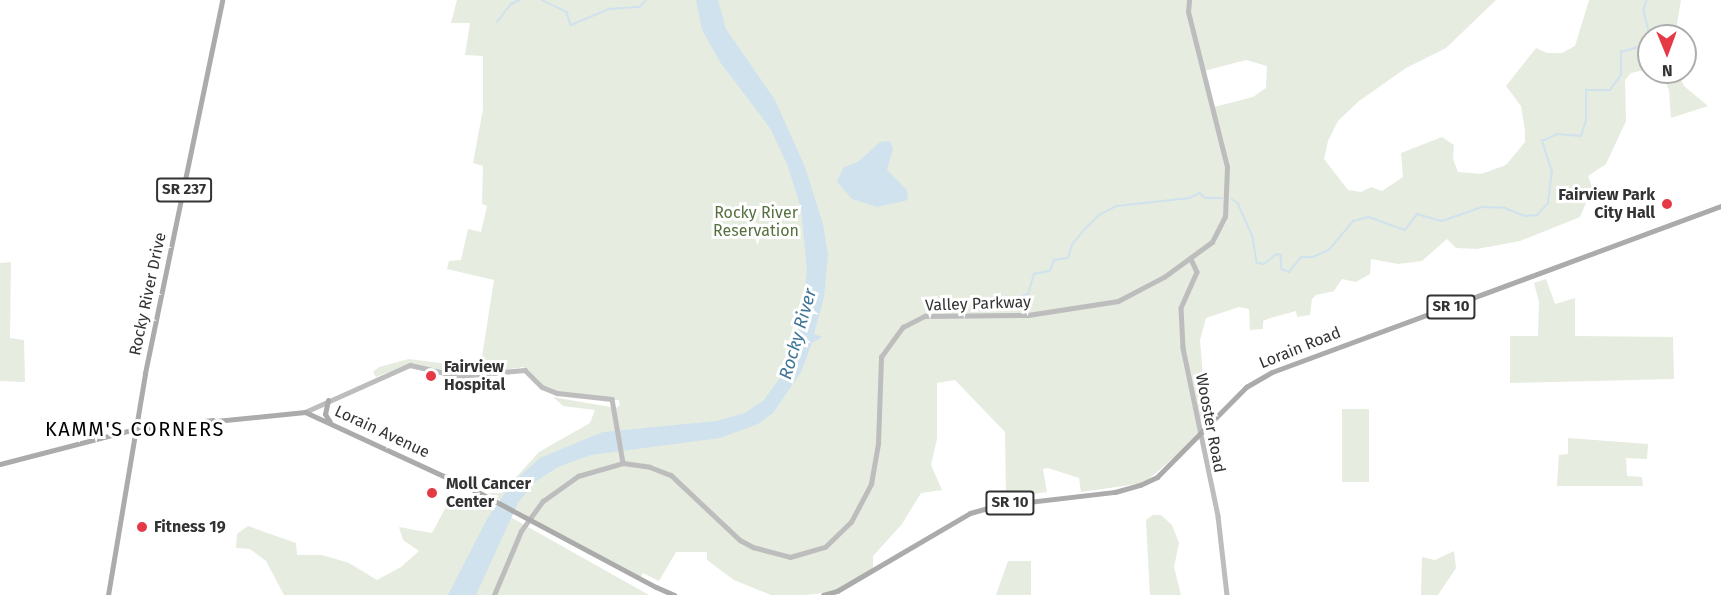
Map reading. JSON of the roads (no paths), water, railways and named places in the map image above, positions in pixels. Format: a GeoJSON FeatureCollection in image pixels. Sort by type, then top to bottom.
{"type":"FeatureCollection","features":[{"type":"Feature","properties":{"kind":"main road","name":"Rocky River Drive"},"geometry":{"type":"LineString","coordinates":[[108,595],[135,429],[222,0]]}},
{"type":"Feature","properties":{"kind":"main road","name":"Lorain Road"},"geometry":{"type":"LineString","coordinates":[[823,595],[837,591],[970,513],[995,506],[1115,492],[1140,485],[1156,477],[1246,387],[1272,372],[1721,206]]}},
{"type":"Feature","properties":{"kind":"main road"},"geometry":{"type":"LineString","coordinates":[[328,400],[325,414],[331,423]]}},
{"type":"Feature","properties":{"kind":"main road","name":"Lorain Avenue"},"geometry":{"type":"LineString","coordinates":[[0,464],[135,429],[304,412],[476,491],[674,595]]}},
{"type":"Feature","properties":{"kind":"street","name":"Valley Parkway"},"geometry":{"type":"LineString","coordinates":[[494,595],[521,531],[543,501],[578,476],[623,463],[650,466],[671,475],[741,540],[753,547],[778,556],[813,553],[844,531],[868,490],[878,444],[881,357],[903,327],[925,316],[1028,315],[1099,306],[1151,286],[1191,259],[1221,228],[1227,167],[1188,12],[1189,0]]}},
{"type":"Feature","properties":{"kind":"street","name":"Wooster Road"},"geometry":{"type":"LineString","coordinates":[[1191,259],[1197,272],[1180,308],[1183,348],[1199,436],[1218,516],[1227,595]]}},
{"type":"Feature","properties":{"kind":"street"},"geometry":{"type":"LineString","coordinates":[[304,412],[410,365],[458,376],[520,369],[557,393],[612,399],[623,463]]}},
{"type":"Feature","properties":{"kind":"water","name":"Rocky River"},"geometry":{"type":"Polygon","coordinates":[[[696,0],[718,0],[726,29],[775,100],[805,167],[823,224],[828,254],[824,297],[814,334],[822,337],[812,343],[801,372],[773,413],[758,424],[720,438],[591,455],[558,467],[535,482],[518,503],[476,595],[448,595],[487,519],[513,482],[540,458],[603,432],[717,421],[745,413],[764,400],[780,378],[801,318],[807,271],[801,208],[787,164],[770,128],[720,62],[702,30],[696,0]]]}},
{"type":"Feature","properties":{"kind":"water"},"geometry":{"type":"Polygon","coordinates":[[[890,141],[893,149],[887,170],[907,190],[908,200],[877,207],[852,199],[837,182],[843,168],[859,161],[880,142],[890,141]]]}},
{"type":"Feature","properties":{"kind":"waterway"},"geometry":{"type":"LineString","coordinates":[[497,22],[511,4],[520,0]]}},
{"type":"Feature","properties":{"kind":"waterway"},"geometry":{"type":"LineString","coordinates":[[542,0],[567,12],[571,25],[609,9],[640,7],[646,0]]}},
{"type":"Feature","properties":{"kind":"waterway"},"geometry":{"type":"LineString","coordinates":[[1647,0],[1644,10],[1647,24]]}},
{"type":"Feature","properties":{"kind":"waterway"},"geometry":{"type":"LineString","coordinates":[[1232,199],[1238,203],[1253,237],[1257,263],[1264,264],[1277,254],[1281,255],[1282,269],[1289,272],[1301,257],[1313,257],[1329,250],[1353,221],[1369,217],[1405,230],[1417,214],[1442,221],[1482,207],[1505,208],[1525,216],[1537,215],[1548,203],[1552,172],[1542,141],[1558,134],[1581,136],[1586,121],[1586,90],[1610,90],[1621,75],[1621,52],[1637,47]]}},
{"type":"Feature","properties":{"kind":"waterway"},"geometry":{"type":"LineString","coordinates":[[986,309],[1028,294],[1034,274],[1050,271],[1054,260],[1068,258],[1072,245],[1086,228],[1099,215],[1117,206],[1190,198],[1200,193],[1206,198],[1222,198]]}},
{"type":"Feature","properties":{"kind":"place","name":"Fairview Park City Hall"},"geometry":{"type":"Point","coordinates":[1667,204]}},
{"type":"Feature","properties":{"kind":"place","name":"Fairview Hospital"},"geometry":{"type":"Point","coordinates":[431,376]}},
{"type":"Feature","properties":{"kind":"place","name":"Moll Cancer Center"},"geometry":{"type":"Point","coordinates":[432,493]}},
{"type":"Feature","properties":{"kind":"place","name":"Fitness 19"},"geometry":{"type":"Point","coordinates":[142,527]}},
{"type":"Feature","properties":{"kind":"district","name":"KAMM'S CORNERS"},"geometry":{"type":"Point","coordinates":[135,429]}},
{"type":"Feature","properties":{"kind":"park label","name":"Rocky River Reservation"},"geometry":{"type":"Point","coordinates":[756,222]}}]}
